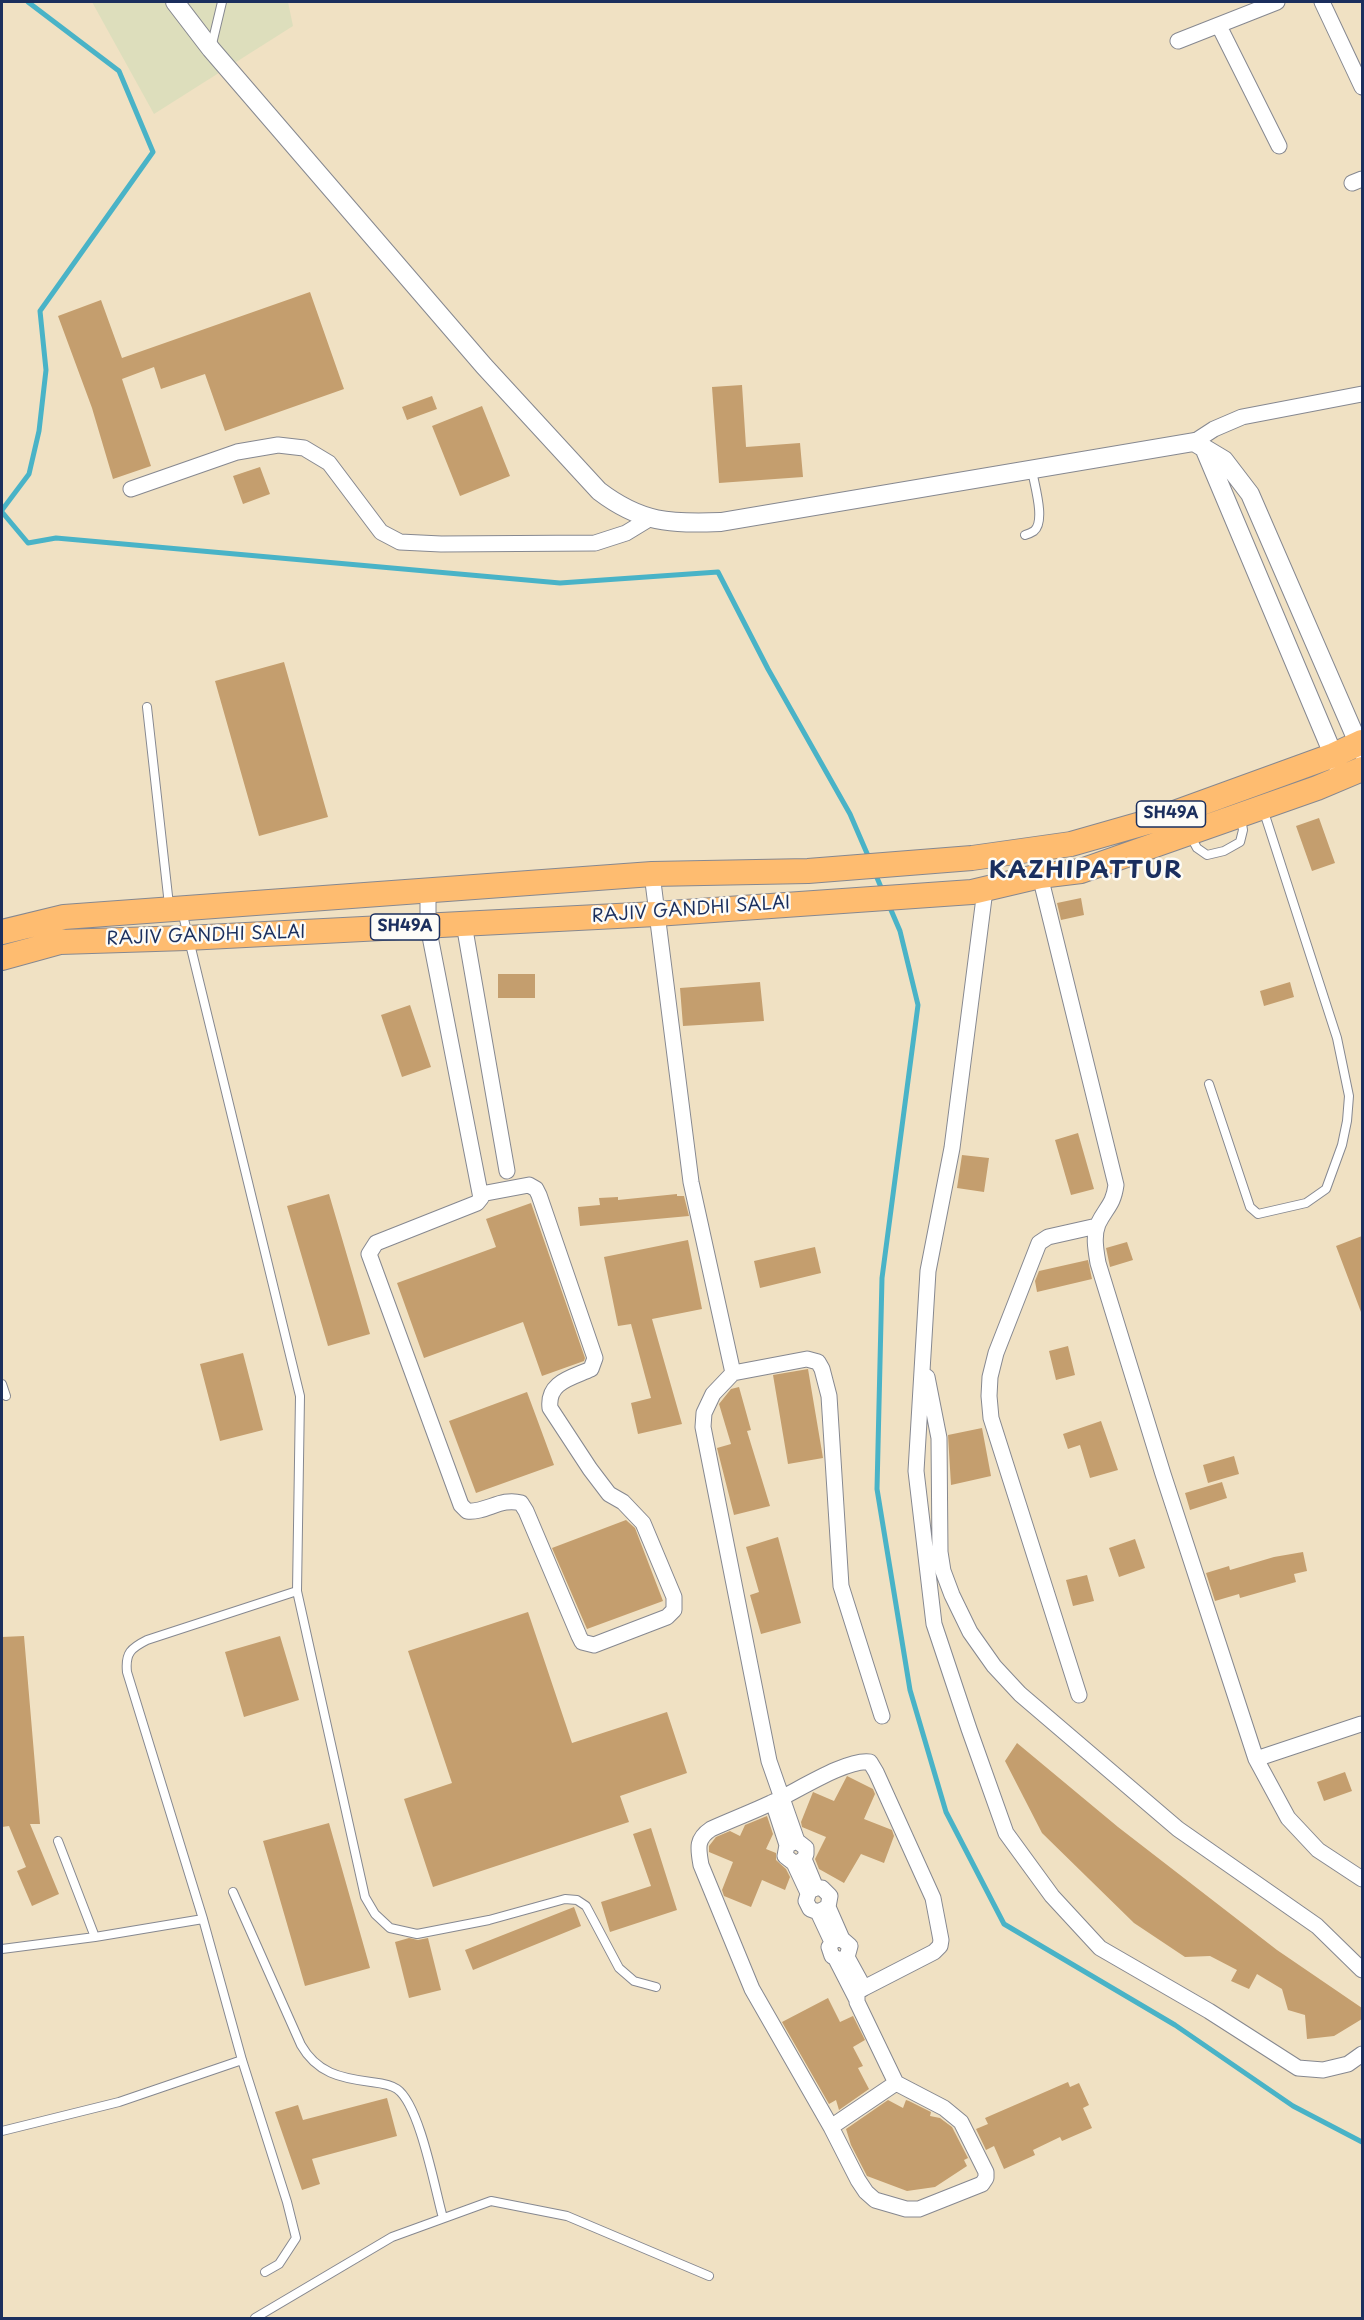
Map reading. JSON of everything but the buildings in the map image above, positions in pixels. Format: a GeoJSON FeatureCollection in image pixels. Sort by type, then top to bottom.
{"type":"FeatureCollection","features":[{"type":"Feature","properties":{"kind":"main road","name":"RAJIV GANDHI SALAI"},"geometry":{"type":"LineString","coordinates":[[2,932],[64,917],[652,874],[808,871],[972,858],[1071,843],[1146,822],[1361,746]]}},
{"type":"Feature","properties":{"kind":"main road","name":"RAJIV GANDHI SALAI"},"geometry":{"type":"LineString","coordinates":[[2,957],[60,942],[187,938],[656,914],[979,891],[1040,876],[1081,871],[1352,773]]}},
{"type":"Feature","properties":{"kind":"street"},"geometry":{"type":"LineString","coordinates":[[175,2],[211,50],[484,366],[599,492],[620,507],[649,519],[682,523],[721,522],[1032,468],[1200,446],[1229,465],[1250,494],[1361,746]]}},
{"type":"Feature","properties":{"kind":"street"},"geometry":{"type":"LineString","coordinates":[[1178,41],[1276,2]]}},
{"type":"Feature","properties":{"kind":"street"},"geometry":{"type":"LineString","coordinates":[[1322,2],[1362,87]]}},
{"type":"Feature","properties":{"kind":"street"},"geometry":{"type":"LineString","coordinates":[[1219,26],[1279,146]]}},
{"type":"Feature","properties":{"kind":"street"},"geometry":{"type":"LineString","coordinates":[[1200,446],[1214,429],[1242,417],[1362,394]]}},
{"type":"Feature","properties":{"kind":"street"},"geometry":{"type":"LineString","coordinates":[[131,489],[237,452],[278,445],[304,448],[329,463],[381,532],[400,542],[595,543],[626,533],[649,519]]}},
{"type":"Feature","properties":{"kind":"street"},"geometry":{"type":"LineString","coordinates":[[1200,446],[1334,755],[1352,773]]}},
{"type":"Feature","properties":{"kind":"street"},"geometry":{"type":"LineString","coordinates":[[652,874],[691,1182],[733,1373]]}},
{"type":"Feature","properties":{"kind":"street"},"geometry":{"type":"LineString","coordinates":[[1040,876],[1116,1185],[1114,1201],[1097,1226],[1095,1243],[1098,1263],[1163,1474],[1256,1759],[1288,1818],[1318,1850],[1362,1879]]}},
{"type":"Feature","properties":{"kind":"street"},"geometry":{"type":"LineString","coordinates":[[428,891],[428,926],[481,1198],[477,1203],[376,1243],[369,1254],[461,1505],[467,1511],[474,1512],[503,1501],[521,1503],[582,1642],[594,1645],[667,1617],[674,1610],[674,1598],[643,1523],[635,1513],[609,1494],[550,1408],[551,1390],[591,1369],[595,1358],[536,1189],[529,1185],[481,1194]]}},
{"type":"Feature","properties":{"kind":"street"},"geometry":{"type":"LineString","coordinates":[[979,891],[952,1148],[928,1271],[916,1471],[934,1624],[1006,1833],[1052,1896],[1100,1948],[1209,2011],[1298,2068],[1323,2070],[1348,2064],[1362,2054]]}},
{"type":"Feature","properties":{"kind":"street"},"geometry":{"type":"LineString","coordinates":[[464,924],[507,1171]]}},
{"type":"Feature","properties":{"kind":"street"},"geometry":{"type":"LineString","coordinates":[[1079,1695],[992,1418],[989,1396],[990,1377],[996,1353],[1039,1243],[1048,1237],[1097,1226]]}},
{"type":"Feature","properties":{"kind":"street"},"geometry":{"type":"LineString","coordinates":[[860,1993],[934,1952],[940,1946],[941,1935],[933,1898],[870,1762],[849,1764],[778,1800],[711,1829],[699,1841],[701,1865],[752,1989],[866,2192],[874,2200],[906,2210],[919,2209],[982,2184],[986,2178],[986,2172],[961,2122],[944,2108],[896,2083],[860,1993],[842,1958],[850,1952],[850,1946],[837,1940],[823,1909],[830,1902],[829,1893],[822,1888],[812,1890],[799,1861],[807,1854],[806,1848],[803,1844],[792,1843],[778,1800],[703,1427],[704,1413],[713,1394],[733,1373],[807,1359],[818,1362],[822,1369],[828,1396],[842,1586],[882,1716]]}},
{"type":"Feature","properties":{"kind":"street"},"geometry":{"type":"LineString","coordinates":[[924,1362],[939,1438],[940,1552],[943,1571],[970,1632],[994,1666],[1020,1694],[1178,1829],[1317,1926],[1362,1970]]}},
{"type":"Feature","properties":{"kind":"street"},"geometry":{"type":"LineString","coordinates":[[1256,1759],[1361,1724]]}},
{"type":"Feature","properties":{"kind":"street"},"geometry":{"type":"LineString","coordinates":[[831,2127],[896,2083]]}},
{"type":"Feature","properties":{"kind":"lane"},"geometry":{"type":"LineString","coordinates":[[211,50],[222,2]]}},
{"type":"Feature","properties":{"kind":"lane"},"geometry":{"type":"LineString","coordinates":[[1025,535],[1035,531],[1039,521],[1039,507],[1032,468]]}},
{"type":"Feature","properties":{"kind":"lane"},"geometry":{"type":"LineString","coordinates":[[147,707],[176,910],[187,938],[300,1396],[297,1591],[365,1897],[375,1914],[390,1928],[417,1934],[489,1920],[565,1899],[577,1900],[586,1906],[619,1968],[634,1981],[656,1987]]}},
{"type":"Feature","properties":{"kind":"lane"},"geometry":{"type":"LineString","coordinates":[[1209,1084],[1250,1206],[1258,1214],[1306,1203],[1326,1189],[1342,1145],[1349,1096],[1337,1038],[1263,807]]}},
{"type":"Feature","properties":{"kind":"lane"},"geometry":{"type":"LineString","coordinates":[[2,1384],[6,1396]]}},
{"type":"Feature","properties":{"kind":"lane"},"geometry":{"type":"LineString","coordinates":[[265,2272],[279,2264],[296,2238],[287,2202],[242,2060],[203,1919],[127,1672],[126,1658],[131,1648],[147,1640],[297,1591]]}},
{"type":"Feature","properties":{"kind":"lane"},"geometry":{"type":"LineString","coordinates":[[58,1841],[95,1937]]}},
{"type":"Feature","properties":{"kind":"lane"},"geometry":{"type":"LineString","coordinates":[[233,1892],[309,2059],[328,2073],[353,2080],[383,2084],[397,2089],[407,2099],[417,2123],[443,2218]]}},
{"type":"Feature","properties":{"kind":"lane"},"geometry":{"type":"LineString","coordinates":[[2,1949],[95,1937],[203,1919]]}},
{"type":"Feature","properties":{"kind":"lane"},"geometry":{"type":"LineString","coordinates":[[2,2131],[119,2102],[242,2060]]}},
{"type":"Feature","properties":{"kind":"lane"},"geometry":{"type":"LineString","coordinates":[[255,2319],[392,2237],[491,2201],[567,2216],[709,2276]]}},
{"type":"Feature","properties":{"kind":"shaded area"},"geometry":{"type":"Polygon","coordinates":[[[92,2],[288,2],[293,26],[154,114],[92,2]]]}},
{"type":"Feature","properties":{"kind":"waterway"},"geometry":{"type":"LineString","coordinates":[[2,510],[29,474],[39,431],[46,370],[40,311],[153,152],[119,71],[28,2]]}},
{"type":"Feature","properties":{"kind":"waterway"},"geometry":{"type":"LineString","coordinates":[[2,512],[28,543],[56,538],[560,583],[718,572],[768,669],[850,814],[869,858]]}},
{"type":"Feature","properties":{"kind":"waterway"},"geometry":{"type":"LineString","coordinates":[[875,873],[883,892]]}},
{"type":"Feature","properties":{"kind":"waterway"},"geometry":{"type":"LineString","coordinates":[[888,903],[900,931],[918,1005],[882,1278],[877,1489],[910,1690],[946,1812],[1004,1924],[1175,2025],[1293,2106],[1362,2142]]}},
{"type":"Feature","properties":{"kind":"district","name":"KAZHIPATTUR"},"geometry":{"type":"Point","coordinates":[1086,871]}}]}
